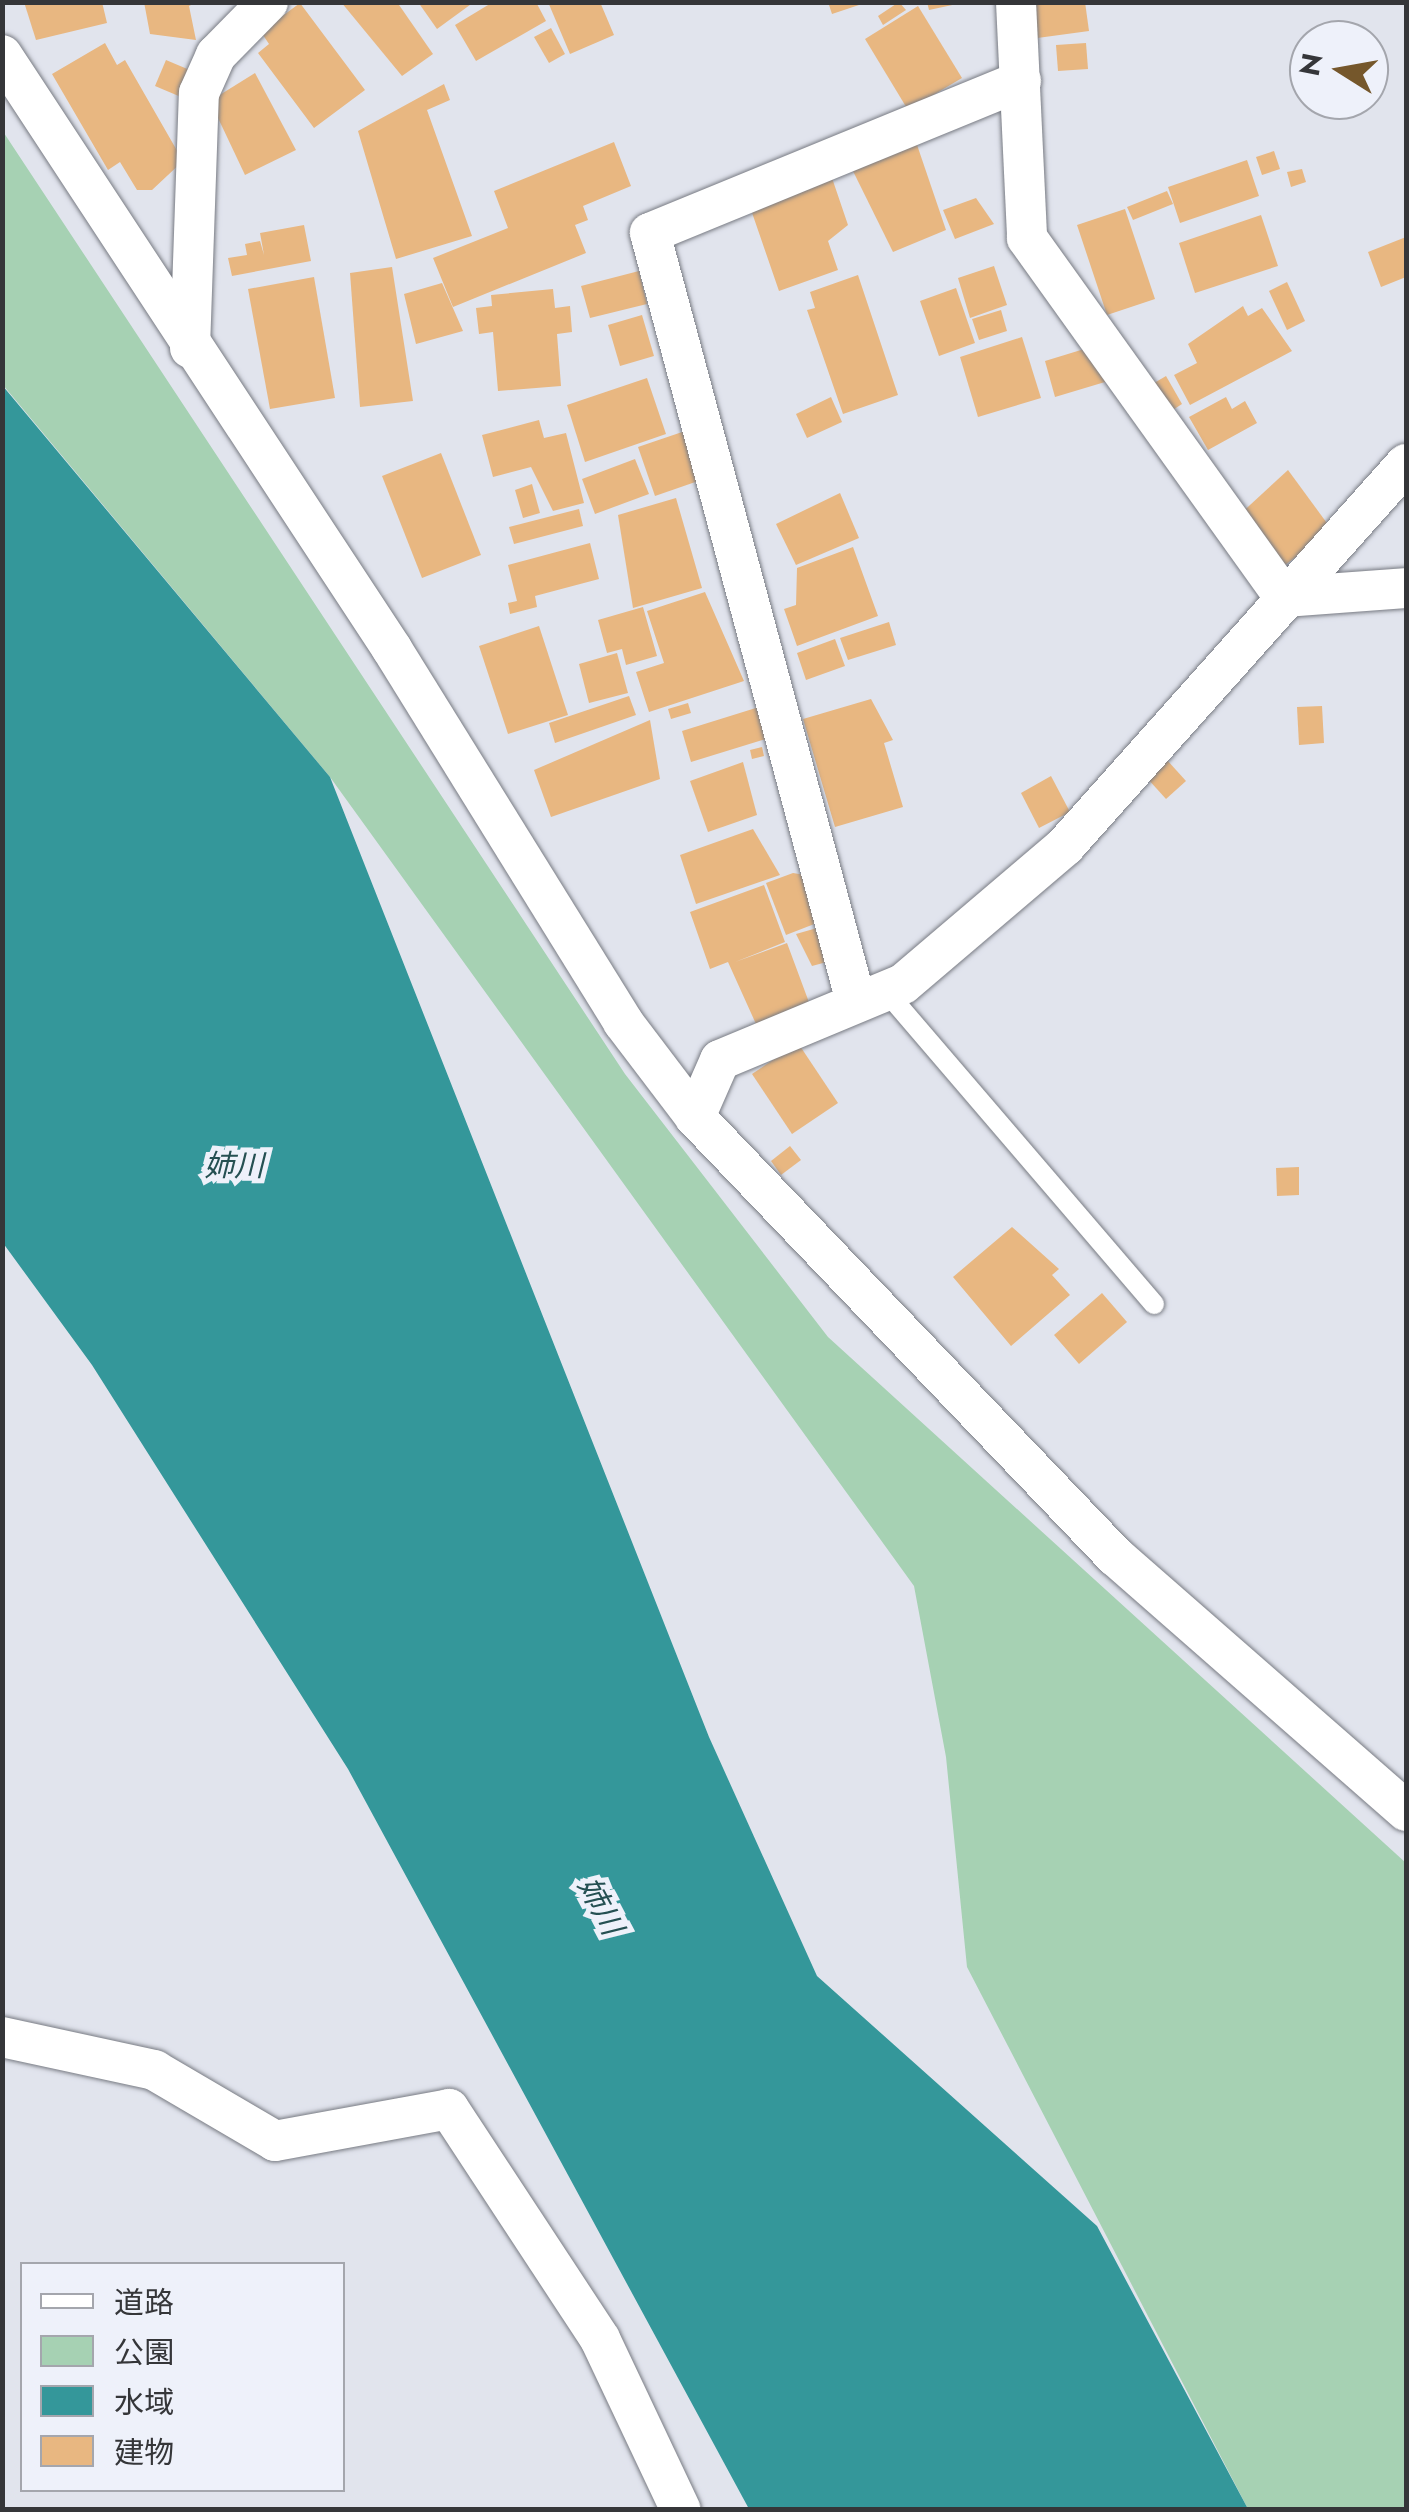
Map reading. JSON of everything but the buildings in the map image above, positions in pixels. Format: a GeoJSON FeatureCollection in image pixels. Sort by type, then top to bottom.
{"type":"FeatureCollection","features":[{"type":"Feature","properties":{"kind":"street"},"geometry":{"type":"LineString","coordinates":[[190,348],[199,93],[216,55],[268,2]]}},
{"type":"Feature","properties":{"kind":"street"},"geometry":{"type":"LineString","coordinates":[[1016,2],[1027,238],[1284,597]]}},
{"type":"Feature","properties":{"kind":"street"},"geometry":{"type":"LineString","coordinates":[[2,55],[190,348],[392,649],[623,1022],[695,1118],[1116,1556],[1406,1811]]}},
{"type":"Feature","properties":{"kind":"street"},"geometry":{"type":"LineString","coordinates":[[870,993],[650,233],[1022,81]]}},
{"type":"Feature","properties":{"kind":"street"},"geometry":{"type":"LineString","coordinates":[[695,1118],[720,1060],[870,993],[1066,846],[1406,464]]}},
{"type":"Feature","properties":{"kind":"street"},"geometry":{"type":"LineString","coordinates":[[1284,597],[1406,588]]}},
{"type":"Feature","properties":{"kind":"street"},"geometry":{"type":"LineString","coordinates":[[2,2037],[154,2070],[276,2140],[449,2110],[600,2340],[681,2510]]}},
{"type":"Feature","properties":{"kind":"lane"},"geometry":{"type":"LineString","coordinates":[[870,993],[1154,1304]]}},
{"type":"Feature","properties":{"kind":"green space"},"geometry":{"type":"Polygon","coordinates":[[[2,130],[625,1074],[828,1337],[1406,1863],[1406,2509],[1248,2509],[967,1967],[946,1757],[914,1586],[330,777],[3,385],[2,130]]]}},
{"type":"Feature","properties":{"kind":"water","name":"姉川"},"geometry":{"type":"Polygon","coordinates":[[[2,385],[330,777],[709,1737],[817,1976],[1097,2226],[1248,2509],[749,2509],[348,1769],[92,1365],[3,1243],[2,385]]]}}]}
